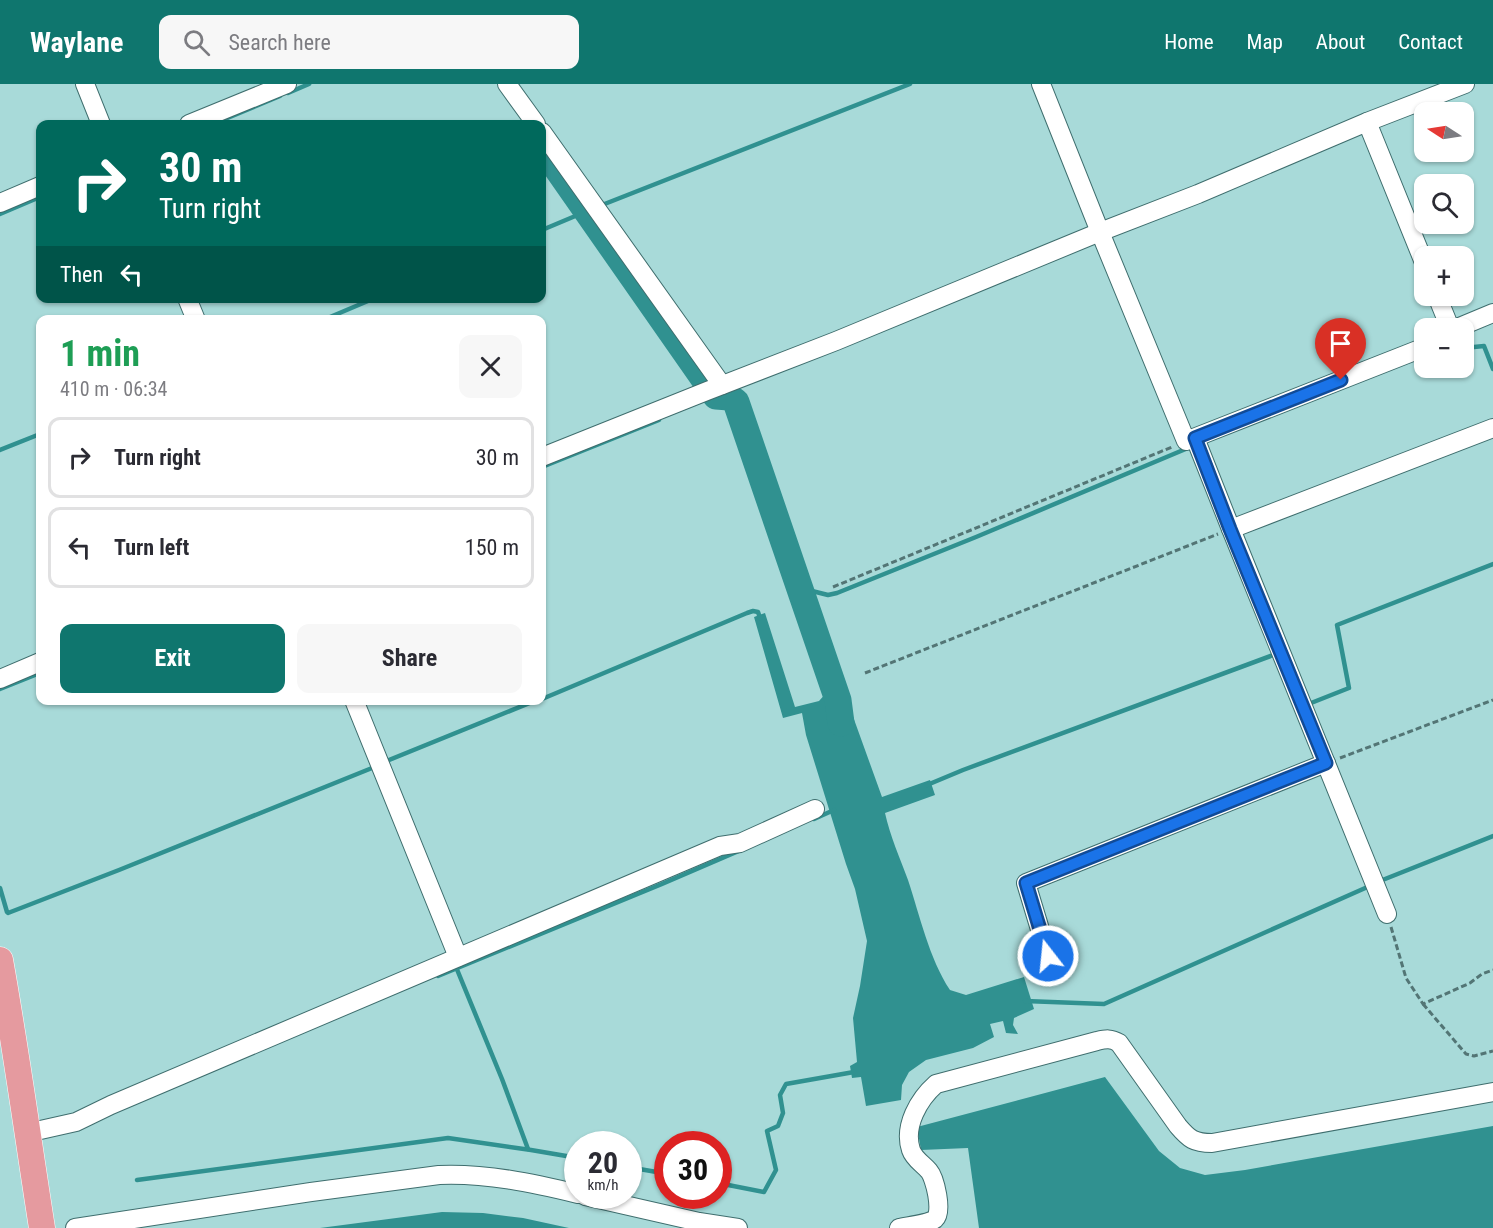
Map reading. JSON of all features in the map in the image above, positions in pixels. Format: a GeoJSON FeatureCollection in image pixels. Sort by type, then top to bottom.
{"type":"FeatureCollection","features":[{"type":"Feature","properties":{"kind":"highway"},"geometry":{"type":"LineString","coordinates":[[0,960],[15,1044],[42,1228]]}},
{"type":"Feature","properties":{"kind":"street"},"geometry":{"type":"LineString","coordinates":[[85,84],[99,120]]}},
{"type":"Feature","properties":{"kind":"street"},"geometry":{"type":"LineString","coordinates":[[199,120],[287,84]]}},
{"type":"Feature","properties":{"kind":"street"},"geometry":{"type":"LineString","coordinates":[[507,84],[533,120]]}},
{"type":"Feature","properties":{"kind":"street"},"geometry":{"type":"LineString","coordinates":[[1041,84],[1100,232],[1194,441],[1387,914]]}},
{"type":"Feature","properties":{"kind":"street"},"geometry":{"type":"LineString","coordinates":[[546,455],[836,341],[1198,194],[1367,122],[1465,84]]}},
{"type":"Feature","properties":{"kind":"street"},"geometry":{"type":"LineString","coordinates":[[1367,122],[1417,246]]}},
{"type":"Feature","properties":{"kind":"street"},"geometry":{"type":"LineString","coordinates":[[546,138],[715,388]]}},
{"type":"Feature","properties":{"kind":"street"},"geometry":{"type":"LineString","coordinates":[[0,203],[36,188]]}},
{"type":"Feature","properties":{"kind":"street"},"geometry":{"type":"LineString","coordinates":[[1474,321],[1493,313]]}},
{"type":"Feature","properties":{"kind":"street"},"geometry":{"type":"LineString","coordinates":[[1194,441],[1414,351]]}},
{"type":"Feature","properties":{"kind":"street"},"geometry":{"type":"LineString","coordinates":[[1230,529],[1493,428]]}},
{"type":"Feature","properties":{"kind":"street"},"geometry":{"type":"LineString","coordinates":[[0,680],[36,664]]}},
{"type":"Feature","properties":{"kind":"street"},"geometry":{"type":"LineString","coordinates":[[356,705],[458,957]]}},
{"type":"Feature","properties":{"kind":"street"},"geometry":{"type":"LineString","coordinates":[[1048,956],[1026,883],[1326,763]]}},
{"type":"Feature","properties":{"kind":"street"},"geometry":{"type":"LineString","coordinates":[[27,1133],[76,1122],[111,1105],[720,846],[740,843],[815,808]]}},
{"type":"Feature","properties":{"kind":"street"},"geometry":{"type":"LineString","coordinates":[[899,1228],[934,1220],[938,1215],[934,1179],[911,1150],[909,1129],[914,1115],[929,1090],[936,1084],[1097,1041],[1113,1039],[1119,1043],[1178,1126],[1188,1137],[1200,1143],[1224,1141],[1493,1092]]}},
{"type":"Feature","properties":{"kind":"street"},"geometry":{"type":"LineString","coordinates":[[75,1228],[439,1175],[530,1183],[564,1191]]}},
{"type":"Feature","properties":{"kind":"street"},"geometry":{"type":"LineString","coordinates":[[642,1209],[738,1228]]}},
{"type":"Feature","properties":{"kind":"path"},"geometry":{"type":"LineString","coordinates":[[832,587],[1194,441]]}},
{"type":"Feature","properties":{"kind":"path"},"geometry":{"type":"LineString","coordinates":[[866,673],[1230,529]]}},
{"type":"Feature","properties":{"kind":"path"},"geometry":{"type":"LineString","coordinates":[[1326,763],[1493,700]]}},
{"type":"Feature","properties":{"kind":"path"},"geometry":{"type":"LineString","coordinates":[[1387,914],[1406,978],[1423,1004],[1466,1054],[1473,1056],[1493,1051]]}},
{"type":"Feature","properties":{"kind":"path"},"geometry":{"type":"LineString","coordinates":[[1423,1004],[1493,970]]}},
{"type":"Feature","properties":{"kind":"water"},"geometry":{"type":"Polygon","coordinates":[[[765,613],[795,707],[819,701],[828,691],[842,686],[882,797],[930,780],[935,795],[885,813],[931,951],[950,990],[966,995],[1024,977],[1034,1009],[1014,1018],[1013,1025],[1018,1034],[1006,1033],[1003,1021],[990,1024],[994,1037],[973,1048],[926,1060],[909,1072],[902,1085],[901,1100],[866,1106],[861,1077],[852,1078],[850,1066],[857,1062],[853,1018],[867,941],[855,889],[806,735],[802,713],[783,718],[754,617],[765,613]]]}},
{"type":"Feature","properties":{"kind":"water"},"geometry":{"type":"Polygon","coordinates":[[[1105,1077],[1159,1151],[1180,1168],[1205,1175],[1493,1126],[1493,1228],[979,1228],[968,1148],[921,1150],[917,1127],[1105,1077]]]}},
{"type":"Feature","properties":{"kind":"water"},"geometry":{"type":"Polygon","coordinates":[[[442,1212],[483,1213],[523,1218],[569,1228],[320,1228],[442,1212]]]}},
{"type":"Feature","properties":{"kind":"waterway"},"geometry":{"type":"LineString","coordinates":[[288,93],[309,84]]}},
{"type":"Feature","properties":{"kind":"waterway"},"geometry":{"type":"LineString","coordinates":[[602,205],[910,84]]}},
{"type":"Feature","properties":{"kind":"waterway"},"geometry":{"type":"LineString","coordinates":[[223,120],[280,96]]}},
{"type":"Feature","properties":{"kind":"waterway"},"geometry":{"type":"LineString","coordinates":[[546,153],[716,396],[729,397],[736,402],[838,700],[841,723]]}},
{"type":"Feature","properties":{"kind":"waterway"},"geometry":{"type":"LineString","coordinates":[[0,214],[36,199]]}},
{"type":"Feature","properties":{"kind":"waterway"},"geometry":{"type":"LineString","coordinates":[[546,228],[592,209]]}},
{"type":"Feature","properties":{"kind":"waterway"},"geometry":{"type":"LineString","coordinates":[[335,315],[363,303]]}},
{"type":"Feature","properties":{"kind":"waterway"},"geometry":{"type":"LineString","coordinates":[[1474,347],[1484,346],[1493,369]]}},
{"type":"Feature","properties":{"kind":"waterway"},"geometry":{"type":"LineString","coordinates":[[546,465],[659,420]]}},
{"type":"Feature","properties":{"kind":"waterway"},"geometry":{"type":"LineString","coordinates":[[0,450],[36,436]]}},
{"type":"Feature","properties":{"kind":"waterway"},"geometry":{"type":"LineString","coordinates":[[800,588],[828,595],[837,593],[1188,448]]}},
{"type":"Feature","properties":{"kind":"waterway"},"geometry":{"type":"LineString","coordinates":[[1306,705],[1349,688],[1337,625],[1493,564]]}},
{"type":"Feature","properties":{"kind":"waterway"},"geometry":{"type":"LineString","coordinates":[[546,697],[747,613],[758,612],[760,618]]}},
{"type":"Feature","properties":{"kind":"waterway"},"geometry":{"type":"LineString","coordinates":[[927,785],[1276,654]]}},
{"type":"Feature","properties":{"kind":"waterway"},"geometry":{"type":"LineString","coordinates":[[0,689],[36,675]]}},
{"type":"Feature","properties":{"kind":"waterway"},"geometry":{"type":"LineString","coordinates":[[384,762],[525,705]]}},
{"type":"Feature","properties":{"kind":"waterway"},"geometry":{"type":"LineString","coordinates":[[0,888],[8,913],[377,766]]}},
{"type":"Feature","properties":{"kind":"waterway"},"geometry":{"type":"LineString","coordinates":[[814,819],[834,810]]}},
{"type":"Feature","properties":{"kind":"waterway"},"geometry":{"type":"LineString","coordinates":[[1380,881],[1493,836]]}},
{"type":"Feature","properties":{"kind":"waterway"},"geometry":{"type":"LineString","coordinates":[[438,976],[741,850]]}},
{"type":"Feature","properties":{"kind":"waterway"},"geometry":{"type":"LineString","coordinates":[[1025,1001],[1104,1004],[1372,885]]}},
{"type":"Feature","properties":{"kind":"waterway"},"geometry":{"type":"LineString","coordinates":[[456,967],[528,1149]]}},
{"type":"Feature","properties":{"kind":"waterway"},"geometry":{"type":"LineString","coordinates":[[732,1186],[764,1192],[776,1170],[767,1131],[778,1126],[783,1113],[780,1095],[786,1084],[854,1072]]}},
{"type":"Feature","properties":{"kind":"waterway"},"geometry":{"type":"LineString","coordinates":[[137,1180],[448,1138],[564,1156]]}},
{"type":"Feature","properties":{"kind":"waterway"},"geometry":{"type":"LineString","coordinates":[[642,1169],[654,1172]]}},
{"type":"Feature","properties":{"kind":"route"},"geometry":{"type":"LineString","coordinates":[[1048,956],[1026,883],[1326,763],[1195,438],[1341,380]]}}]}
